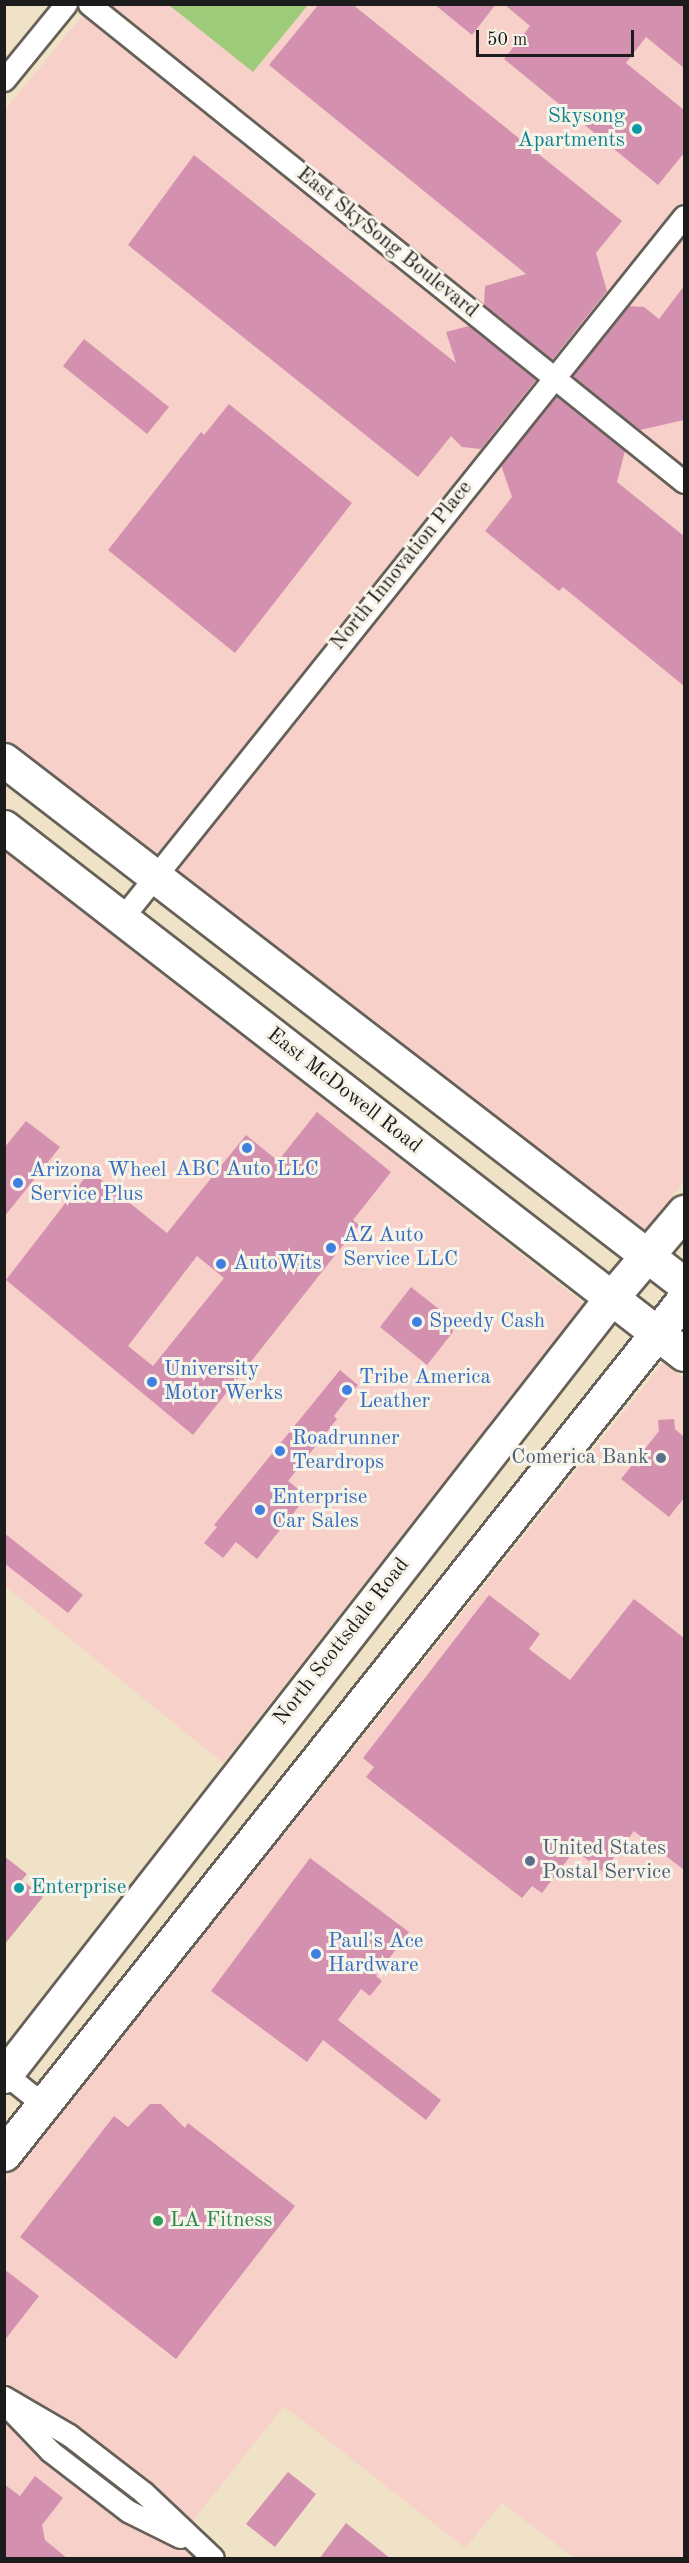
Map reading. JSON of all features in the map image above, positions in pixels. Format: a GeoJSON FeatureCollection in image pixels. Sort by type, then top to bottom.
{"type":"FeatureCollection","features":[{"type":"Feature","properties":{"kind":"main road"},"geometry":{"type":"LineString","coordinates":[[4,760],[684,1284]]}},
{"type":"Feature","properties":{"kind":"main road","name":"East McDowell Road"},"geometry":{"type":"LineString","coordinates":[[4,827],[684,1354]]}},
{"type":"Feature","properties":{"kind":"main road","name":"North Scottsdale Road"},"geometry":{"type":"LineString","coordinates":[[5,2075],[611,1298],[684,1212]]}},
{"type":"Feature","properties":{"kind":"main road"},"geometry":{"type":"LineString","coordinates":[[4,2154],[684,1299]]}},
{"type":"Feature","properties":{"kind":"street"},"geometry":{"type":"LineString","coordinates":[[4,80],[66,4]]}},
{"type":"Feature","properties":{"kind":"street","name":"East SkySong Boulevard"},"geometry":{"type":"LineString","coordinates":[[89,4],[684,482]]}},
{"type":"Feature","properties":{"kind":"street","name":"North Innovation Place"},"geometry":{"type":"LineString","coordinates":[[122,918],[684,216]]}},
{"type":"Feature","properties":{"kind":"street"},"geometry":{"type":"LineString","coordinates":[[5,2075],[44,2105]]}},
{"type":"Feature","properties":{"kind":"street"},"geometry":{"type":"LineString","coordinates":[[4,2397],[69,2435],[116,2471],[143,2492],[205,2552]]}},
{"type":"Feature","properties":{"kind":"street"},"geometry":{"type":"LineString","coordinates":[[4,2404],[50,2451],[128,2511],[205,2552]]}},
{"type":"Feature","properties":{"kind":"shaded area"},"geometry":{"type":"Polygon","coordinates":[[[91,5],[684,5],[684,1181],[644,1231],[5,743],[4,111],[91,5]]]}},
{"type":"Feature","properties":{"kind":"shaded area"},"geometry":{"type":"Polygon","coordinates":[[[4,847],[584,1304],[223,1763],[5,1586],[4,847]]]}},
{"type":"Feature","properties":{"kind":"shaded area"},"geometry":{"type":"Polygon","coordinates":[[[663,1363],[684,1378],[684,2558],[574,2558],[502,2503],[465,2548],[284,2406],[191,2523],[5,2381],[4,2183],[663,1363]]]}},
{"type":"Feature","properties":{"kind":"shaded area"},"geometry":{"type":"Polygon","coordinates":[[[4,2406],[178,2540],[201,2558],[5,2558],[4,2406]]]}},
{"type":"Feature","properties":{"kind":"green space"},"geometry":{"type":"Polygon","coordinates":[[[308,4],[253,72],[169,5],[308,4]]]}},
{"type":"Feature","properties":{"kind":"building"},"geometry":{"type":"Polygon","coordinates":[[[319,4],[352,4],[622,221],[596,253],[607,291],[552,360],[484,305],[485,286],[526,274],[269,65],[319,4]]]}},
{"type":"Feature","properties":{"kind":"building"},"geometry":{"type":"Polygon","coordinates":[[[434,4],[496,4],[472,35],[434,4]]]}},
{"type":"Feature","properties":{"kind":"building"},"geometry":{"type":"Polygon","coordinates":[[[504,4],[684,4],[684,68],[646,37],[626,63],[684,110],[684,153],[658,185],[504,59],[530,26],[504,4]]]}},
{"type":"Feature","properties":{"kind":"building"},"geometry":{"type":"Polygon","coordinates":[[[194,155],[456,363],[446,332],[469,326],[536,380],[481,449],[462,447],[451,436],[418,477],[128,245],[194,155]]]}},
{"type":"Feature","properties":{"kind":"building"},"geometry":{"type":"Polygon","coordinates":[[[684,286],[684,420],[640,430],[572,376],[628,306],[644,307],[659,319],[684,286]]]}},
{"type":"Feature","properties":{"kind":"building"},"geometry":{"type":"Polygon","coordinates":[[[84,339],[169,407],[147,434],[63,366],[84,339]]]}},
{"type":"Feature","properties":{"kind":"building"},"geometry":{"type":"Polygon","coordinates":[[[556,396],[625,451],[617,482],[684,536],[684,686],[563,587],[559,591],[485,531],[512,497],[501,465],[556,396]]]}},
{"type":"Feature","properties":{"kind":"building"},"geometry":{"type":"Polygon","coordinates":[[[229,404],[352,503],[235,653],[108,550],[201,432],[204,435],[229,404]]]}},
{"type":"Feature","properties":{"kind":"building"},"geometry":{"type":"Polygon","coordinates":[[[317,1112],[391,1172],[353,1220],[359,1225],[193,1435],[6,1280],[90,1171],[167,1233],[246,1135],[278,1161],[317,1112]],[[197,1256],[128,1346],[153,1366],[224,1278],[197,1256]]]}},
{"type":"Feature","properties":{"kind":"building","name":"Arizona Wheel Service Plus"},"geometry":{"type":"Polygon","coordinates":[[[26,1121],[60,1147],[4,1217],[4,1148],[26,1121]]]}},
{"type":"Feature","properties":{"kind":"building","name":"Speedy Cash"},"geometry":{"type":"Polygon","coordinates":[[[411,1287],[449,1317],[453,1332],[427,1365],[380,1327],[411,1287]]]}},
{"type":"Feature","properties":{"kind":"building"},"geometry":{"type":"Polygon","coordinates":[[[340,1370],[358,1385],[334,1416],[337,1419],[288,1481],[307,1496],[257,1559],[236,1542],[223,1558],[204,1543],[217,1527],[214,1525],[340,1370]]]}},
{"type":"Feature","properties":{"kind":"building","name":"Comerica Bank"},"geometry":{"type":"Polygon","coordinates":[[[674,1419],[675,1429],[684,1437],[684,1498],[669,1517],[621,1479],[659,1431],[658,1420],[674,1419]]]}},
{"type":"Feature","properties":{"kind":"building"},"geometry":{"type":"Polygon","coordinates":[[[4,1533],[83,1595],[68,1613],[4,1563],[4,1533]]]}},
{"type":"Feature","properties":{"kind":"building"},"geometry":{"type":"Polygon","coordinates":[[[489,1595],[540,1634],[529,1649],[570,1680],[634,1599],[684,1638],[684,1870],[634,1831],[603,1872],[575,1850],[542,1893],[532,1886],[522,1898],[366,1777],[374,1767],[363,1758],[489,1595]]]}},
{"type":"Feature","properties":{"kind":"building","name":"Enterprise"},"geometry":{"type":"Polygon","coordinates":[[[4,1856],[27,1874],[22,1880],[43,1897],[4,1945],[4,1856]]]}},
{"type":"Feature","properties":{"kind":"building","name":"Paul's Ace Hardware"},"geometry":{"type":"Polygon","coordinates":[[[310,1858],[409,1932],[376,1976],[382,1981],[370,1996],[361,1989],[338,2020],[441,2100],[426,2120],[323,2040],[307,2062],[211,1991],[310,1858]]]}},
{"type":"Feature","properties":{"kind":"building","name":"LA Fitness"},"geometry":{"type":"Polygon","coordinates":[[[150,2104],[161,2104],[185,2128],[188,2123],[295,2206],[176,2359],[20,2237],[114,2116],[128,2127],[150,2104]]]}},
{"type":"Feature","properties":{"kind":"building"},"geometry":{"type":"Polygon","coordinates":[[[4,2269],[39,2296],[4,2341],[4,2269]]]}},
{"type":"Feature","properties":{"kind":"building"},"geometry":{"type":"Polygon","coordinates":[[[288,2472],[316,2494],[275,2547],[246,2524],[288,2472]]]}},
{"type":"Feature","properties":{"kind":"building"},"geometry":{"type":"Polygon","coordinates":[[[35,2476],[63,2498],[42,2525],[45,2540],[68,2559],[4,2559],[4,2484],[20,2496],[35,2476]]]}},
{"type":"Feature","properties":{"kind":"building"},"geometry":{"type":"Polygon","coordinates":[[[346,2523],[391,2559],[319,2559],[346,2523]]]}},
{"type":"Feature","properties":{"kind":"place","name":"Skysong Apartments"},"geometry":{"type":"Point","coordinates":[637,129]}},
{"type":"Feature","properties":{"kind":"place","name":"ABC Auto LLC"},"geometry":{"type":"Point","coordinates":[247,1148]}},
{"type":"Feature","properties":{"kind":"place","name":"Arizona Wheel Service Plus"},"geometry":{"type":"Point","coordinates":[18,1183]}},
{"type":"Feature","properties":{"kind":"place","name":"AZ Auto Service LLC"},"geometry":{"type":"Point","coordinates":[331,1248]}},
{"type":"Feature","properties":{"kind":"place","name":"AutoWits"},"geometry":{"type":"Point","coordinates":[221,1264]}},
{"type":"Feature","properties":{"kind":"place","name":"Speedy Cash"},"geometry":{"type":"Point","coordinates":[417,1322]}},
{"type":"Feature","properties":{"kind":"place","name":"University Motor Werks"},"geometry":{"type":"Point","coordinates":[152,1382]}},
{"type":"Feature","properties":{"kind":"place","name":"Tribe America Leather"},"geometry":{"type":"Point","coordinates":[347,1390]}},
{"type":"Feature","properties":{"kind":"place","name":"Roadrunner Teardrops"},"geometry":{"type":"Point","coordinates":[280,1451]}},
{"type":"Feature","properties":{"kind":"place","name":"Comerica Bank"},"geometry":{"type":"Point","coordinates":[661,1458]}},
{"type":"Feature","properties":{"kind":"place","name":"Enterprise Car Sales"},"geometry":{"type":"Point","coordinates":[260,1510]}},
{"type":"Feature","properties":{"kind":"place","name":"United States Postal Service"},"geometry":{"type":"Point","coordinates":[530,1861]}},
{"type":"Feature","properties":{"kind":"place","name":"Enterprise"},"geometry":{"type":"Point","coordinates":[19,1888]}},
{"type":"Feature","properties":{"kind":"place","name":"Paul's Ace Hardware"},"geometry":{"type":"Point","coordinates":[316,1954]}},
{"type":"Feature","properties":{"kind":"place","name":"LA Fitness"},"geometry":{"type":"Point","coordinates":[158,2221]}}]}
